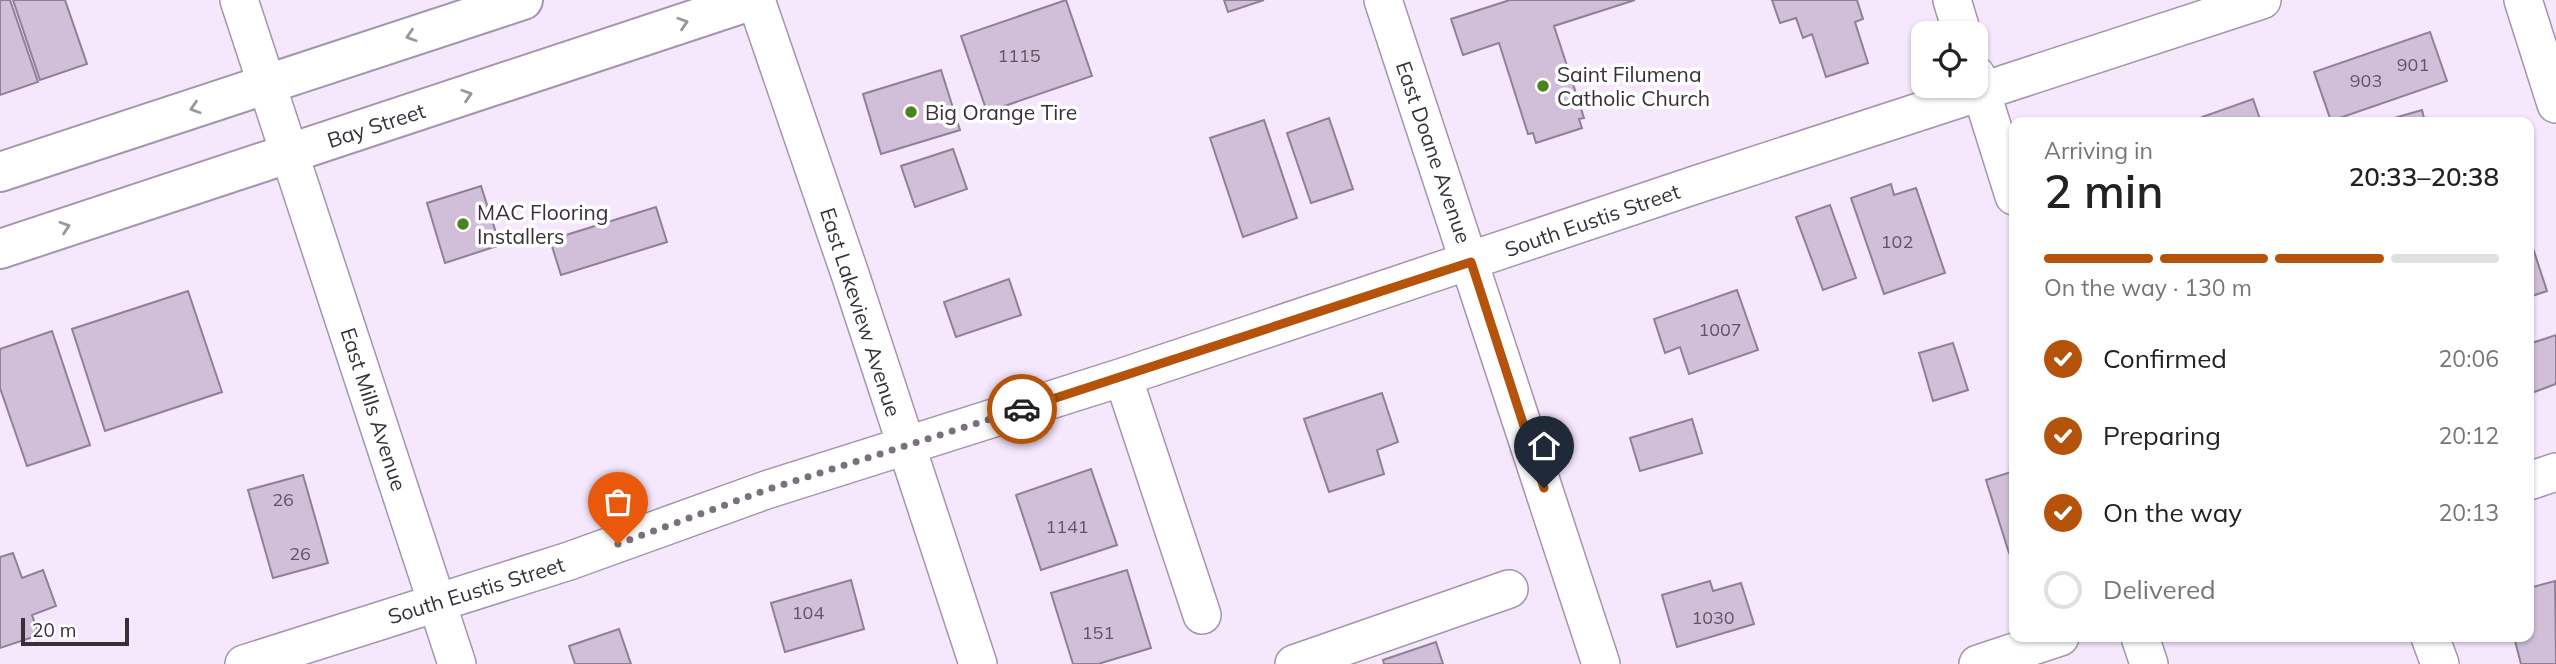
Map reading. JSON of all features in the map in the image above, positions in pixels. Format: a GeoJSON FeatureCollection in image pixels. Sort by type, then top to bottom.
{"type":"FeatureCollection","features":[{"type":"Feature","properties":{"kind":"main road","name":"Bay Street"},"geometry":{"type":"LineString","coordinates":[[0,249],[754,0]]}},
{"type":"Feature","properties":{"kind":"main road"},"geometry":{"type":"LineString","coordinates":[[0,172],[518,1]]}},
{"type":"Feature","properties":{"kind":"street","name":"East Mills Avenue"},"geometry":{"type":"LineString","coordinates":[[239,0],[457,664]]}},
{"type":"Feature","properties":{"kind":"street","name":"East Lakeview Avenue"},"geometry":{"type":"LineString","coordinates":[[754,0],[978,664]]}},
{"type":"Feature","properties":{"kind":"street","name":"East Doane Avenue"},"geometry":{"type":"LineString","coordinates":[[1383,0],[1601,664]]}},
{"type":"Feature","properties":{"kind":"street"},"geometry":{"type":"LineString","coordinates":[[1952,0],[1958,21]]}},
{"type":"Feature","properties":{"kind":"street","name":"South Eustis Street"},"geometry":{"type":"LineString","coordinates":[[1988,81],[2262,0]]}},
{"type":"Feature","properties":{"kind":"street"},"geometry":{"type":"LineString","coordinates":[[2523,0],[2556,103]]}},
{"type":"Feature","properties":{"kind":"street","name":"South Eustis Street"},"geometry":{"type":"LineString","coordinates":[[244,664],[569,561],[766,490],[1123,377],[1471,262],[1940,98]]}},
{"type":"Feature","properties":{"kind":"street"},"geometry":{"type":"LineString","coordinates":[[1983,98],[2009,180]]}},
{"type":"Feature","properties":{"kind":"street"},"geometry":{"type":"LineString","coordinates":[[1123,377],[1202,615]]}},
{"type":"Feature","properties":{"kind":"street"},"geometry":{"type":"LineString","coordinates":[[2534,479],[2556,472]]}},
{"type":"Feature","properties":{"kind":"street"},"geometry":{"type":"LineString","coordinates":[[1294,664],[1509,589]]}},
{"type":"Feature","properties":{"kind":"street"},"geometry":{"type":"LineString","coordinates":[[1978,664],[2045,642]]}},
{"type":"Feature","properties":{"kind":"street"},"geometry":{"type":"LineString","coordinates":[[2142,642],[2149,664]]}},
{"type":"Feature","properties":{"kind":"street"},"geometry":{"type":"LineString","coordinates":[[2432,642],[2440,664]]}},
{"type":"Feature","properties":{"kind":"building"},"geometry":{"type":"Polygon","coordinates":[[[0,0],[10,0],[38,82],[0,95],[0,0]]]}},
{"type":"Feature","properties":{"kind":"building"},"geometry":{"type":"Polygon","coordinates":[[[13,0],[65,0],[87,64],[40,80],[13,0]]]}},
{"type":"Feature","properties":{"kind":"building"},"geometry":{"type":"Polygon","coordinates":[[[1066,0],[1092,76],[987,112],[961,36],[1066,0]]]}},
{"type":"Feature","properties":{"kind":"building"},"geometry":{"type":"Polygon","coordinates":[[[1224,0],[1264,0],[1228,12],[1224,0]]]}},
{"type":"Feature","properties":{"kind":"building","name":"Saint Filumena Catholic Church"},"geometry":{"type":"Polygon","coordinates":[[[1510,0],[1635,0],[1554,26],[1584,118],[1579,119],[1582,128],[1536,143],[1533,133],[1528,134],[1499,43],[1463,55],[1451,19],[1510,0]]]}},
{"type":"Feature","properties":{"kind":"building"},"geometry":{"type":"Polygon","coordinates":[[[1772,0],[1857,0],[1863,19],[1855,22],[1868,63],[1826,77],[1812,34],[1803,38],[1796,18],[1780,23],[1772,0]]]}},
{"type":"Feature","properties":{"kind":"building"},"geometry":{"type":"Polygon","coordinates":[[[2430,32],[2447,81],[2343,117],[2330,117],[2314,72],[2430,32]]]}},
{"type":"Feature","properties":{"kind":"building","name":"Big Orange Tire"},"geometry":{"type":"Polygon","coordinates":[[[941,70],[960,130],[881,154],[863,94],[941,70]]]}},
{"type":"Feature","properties":{"kind":"building"},"geometry":{"type":"Polygon","coordinates":[[[2253,99],[2259,117],[2202,117],[2253,99]]]}},
{"type":"Feature","properties":{"kind":"building"},"geometry":{"type":"Polygon","coordinates":[[[2422,110],[2424,117],[2398,117],[2422,110]]]}},
{"type":"Feature","properties":{"kind":"building"},"geometry":{"type":"Polygon","coordinates":[[[1329,118],[1353,189],[1311,203],[1287,133],[1329,118]]]}},
{"type":"Feature","properties":{"kind":"building"},"geometry":{"type":"Polygon","coordinates":[[[1264,120],[1297,218],[1243,237],[1210,138],[1264,120]]]}},
{"type":"Feature","properties":{"kind":"building"},"geometry":{"type":"Polygon","coordinates":[[[953,149],[967,189],[915,207],[901,166],[953,149]]]}},
{"type":"Feature","properties":{"kind":"building"},"geometry":{"type":"Polygon","coordinates":[[[1891,184],[1894,195],[1916,188],[1945,273],[1884,294],[1851,198],[1891,184]]]}},
{"type":"Feature","properties":{"kind":"building","name":"MAC Flooring Installers"},"geometry":{"type":"Polygon","coordinates":[[[481,186],[500,245],[445,263],[427,203],[481,186]]]}},
{"type":"Feature","properties":{"kind":"building"},"geometry":{"type":"Polygon","coordinates":[[[1830,205],[1856,278],[1823,290],[1796,217],[1830,205]]]}},
{"type":"Feature","properties":{"kind":"building"},"geometry":{"type":"Polygon","coordinates":[[[656,207],[667,242],[561,275],[550,240],[656,207]]]}},
{"type":"Feature","properties":{"kind":"building"},"geometry":{"type":"Polygon","coordinates":[[[2534,251],[2547,291],[2534,295],[2534,251]]]}},
{"type":"Feature","properties":{"kind":"building"},"geometry":{"type":"Polygon","coordinates":[[[1009,279],[1021,315],[956,337],[944,302],[1009,279]]]}},
{"type":"Feature","properties":{"kind":"building"},"geometry":{"type":"Polygon","coordinates":[[[1737,290],[1758,350],[1689,374],[1680,347],[1665,353],[1654,319],[1737,290]]]}},
{"type":"Feature","properties":{"kind":"building"},"geometry":{"type":"Polygon","coordinates":[[[188,291],[222,392],[105,431],[72,329],[188,291]]]}},
{"type":"Feature","properties":{"kind":"building"},"geometry":{"type":"Polygon","coordinates":[[[52,331],[90,445],[27,466],[0,388],[0,349],[52,331]]]}},
{"type":"Feature","properties":{"kind":"building"},"geometry":{"type":"Polygon","coordinates":[[[2556,335],[2556,384],[2534,392],[2534,342],[2556,335]]]}},
{"type":"Feature","properties":{"kind":"building"},"geometry":{"type":"Polygon","coordinates":[[[1953,343],[1968,390],[1933,401],[1919,353],[1953,343]]]}},
{"type":"Feature","properties":{"kind":"building"},"geometry":{"type":"Polygon","coordinates":[[[1382,393],[1398,442],[1377,450],[1384,474],[1329,492],[1304,419],[1382,393]]]}},
{"type":"Feature","properties":{"kind":"building"},"geometry":{"type":"Polygon","coordinates":[[[1692,419],[1702,453],[1640,471],[1630,438],[1692,419]]]}},
{"type":"Feature","properties":{"kind":"building"},"geometry":{"type":"Polygon","coordinates":[[[1091,469],[1117,545],[1041,570],[1016,495],[1091,469]]]}},
{"type":"Feature","properties":{"kind":"building"},"geometry":{"type":"Polygon","coordinates":[[[2009,473],[2009,553],[1986,480],[2009,473]]]}},
{"type":"Feature","properties":{"kind":"building"},"geometry":{"type":"Polygon","coordinates":[[[303,475],[328,563],[273,578],[248,490],[303,475]]]}},
{"type":"Feature","properties":{"kind":"building"},"geometry":{"type":"Polygon","coordinates":[[[13,553],[22,578],[43,570],[56,606],[32,615],[39,635],[0,648],[0,557],[13,553]]]}},
{"type":"Feature","properties":{"kind":"building"},"geometry":{"type":"Polygon","coordinates":[[[1127,570],[1151,648],[1098,664],[1073,664],[1051,593],[1127,570]]]}},
{"type":"Feature","properties":{"kind":"building"},"geometry":{"type":"Polygon","coordinates":[[[851,580],[864,629],[785,652],[771,603],[851,580]]]}},
{"type":"Feature","properties":{"kind":"building"},"geometry":{"type":"Polygon","coordinates":[[[1710,581],[1713,591],[1741,583],[1754,624],[1677,647],[1662,595],[1710,581]]]}},
{"type":"Feature","properties":{"kind":"building"},"geometry":{"type":"Polygon","coordinates":[[[2555,581],[2556,664],[2521,664],[2515,642],[2534,642],[2534,587],[2555,581]]]}},
{"type":"Feature","properties":{"kind":"building"},"geometry":{"type":"Polygon","coordinates":[[[619,629],[631,664],[575,664],[569,646],[619,629]]]}},
{"type":"Feature","properties":{"kind":"building"},"geometry":{"type":"Polygon","coordinates":[[[1436,642],[1443,664],[1384,664],[1383,660],[1436,642]]]}},
{"type":"Feature","properties":{"kind":"way so far"},"geometry":{"type":"LineString","coordinates":[[618,544],[766,490],[1022,409]]}},
{"type":"Feature","properties":{"kind":"place","name":"Saint Filumena Catholic Church"},"geometry":{"type":"Point","coordinates":[1543,86]}},
{"type":"Feature","properties":{"kind":"place","name":"Big Orange Tire"},"geometry":{"type":"Point","coordinates":[911,112]}},
{"type":"Feature","properties":{"kind":"place","name":"MAC Flooring Installers"},"geometry":{"type":"Point","coordinates":[463,224]}},
{"type":"Feature","properties":{"kind":"route"},"geometry":{"type":"LineString","coordinates":[[1022,409],[1471,262],[1544,488]]}}]}
